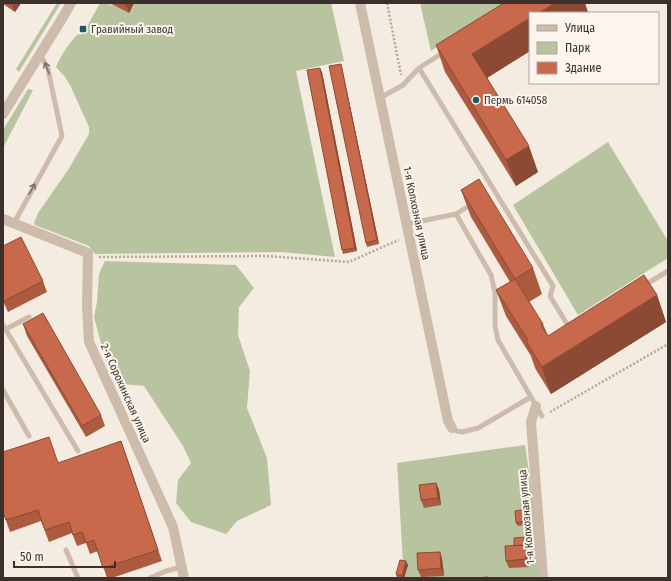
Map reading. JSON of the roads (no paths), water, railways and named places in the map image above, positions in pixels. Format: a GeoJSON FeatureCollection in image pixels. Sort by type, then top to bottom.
{"type":"FeatureCollection","features":[{"type":"Feature","properties":{"kind":"street"},"geometry":{"type":"LineString","coordinates":[[3,114],[71,3]]}},
{"type":"Feature","properties":{"kind":"street","name":"1-я Колхозная улица"},"geometry":{"type":"LineString","coordinates":[[360,3],[448,421],[452,428]]}},
{"type":"Feature","properties":{"kind":"street"},"geometry":{"type":"LineString","coordinates":[[3,219],[14,223]]}},
{"type":"Feature","properties":{"kind":"street","name":"2-я Сорокинская улица"},"geometry":{"type":"LineString","coordinates":[[14,223],[88,253],[86,307],[90,342],[173,527],[184,578]]}},
{"type":"Feature","properties":{"kind":"street","name":"1-я Колхозная улица"},"geometry":{"type":"LineString","coordinates":[[536,406],[531,422],[543,578]]}},
{"type":"Feature","properties":{"kind":"lane"},"geometry":{"type":"LineString","coordinates":[[380,98],[404,86],[419,68],[451,48]]}},
{"type":"Feature","properties":{"kind":"lane"},"geometry":{"type":"LineString","coordinates":[[14,223],[62,136],[48,69],[40,54]]}},
{"type":"Feature","properties":{"kind":"lane"},"geometry":{"type":"LineString","coordinates":[[419,68],[553,286],[550,296],[571,330],[578,326]]}},
{"type":"Feature","properties":{"kind":"lane"},"geometry":{"type":"LineString","coordinates":[[487,194],[493,190]]}},
{"type":"Feature","properties":{"kind":"lane"},"geometry":{"type":"LineString","coordinates":[[407,224],[456,214],[474,202]]}},
{"type":"Feature","properties":{"kind":"lane"},"geometry":{"type":"LineString","coordinates":[[456,214],[491,275],[495,292],[495,326],[498,340],[542,416]]}},
{"type":"Feature","properties":{"kind":"lane"},"geometry":{"type":"LineString","coordinates":[[636,290],[668,270]]}},
{"type":"Feature","properties":{"kind":"lane"},"geometry":{"type":"LineString","coordinates":[[29,317],[4,327],[78,451]]}},
{"type":"Feature","properties":{"kind":"lane"},"geometry":{"type":"LineString","coordinates":[[3,390],[29,436]]}},
{"type":"Feature","properties":{"kind":"lane"},"geometry":{"type":"LineString","coordinates":[[452,428],[462,432],[478,428],[531,397]]}},
{"type":"Feature","properties":{"kind":"lane"},"geometry":{"type":"LineString","coordinates":[[66,550],[78,578]]}},
{"type":"Feature","properties":{"kind":"lane"},"geometry":{"type":"LineString","coordinates":[[150,578],[166,571],[182,567]]}},
{"type":"Feature","properties":{"kind":"place","name":"Гравийный завод"},"geometry":{"type":"Point","coordinates":[83,29]}},
{"type":"Feature","properties":{"kind":"place","name":"Пермь 614058"},"geometry":{"type":"Point","coordinates":[476,100]}}]}
